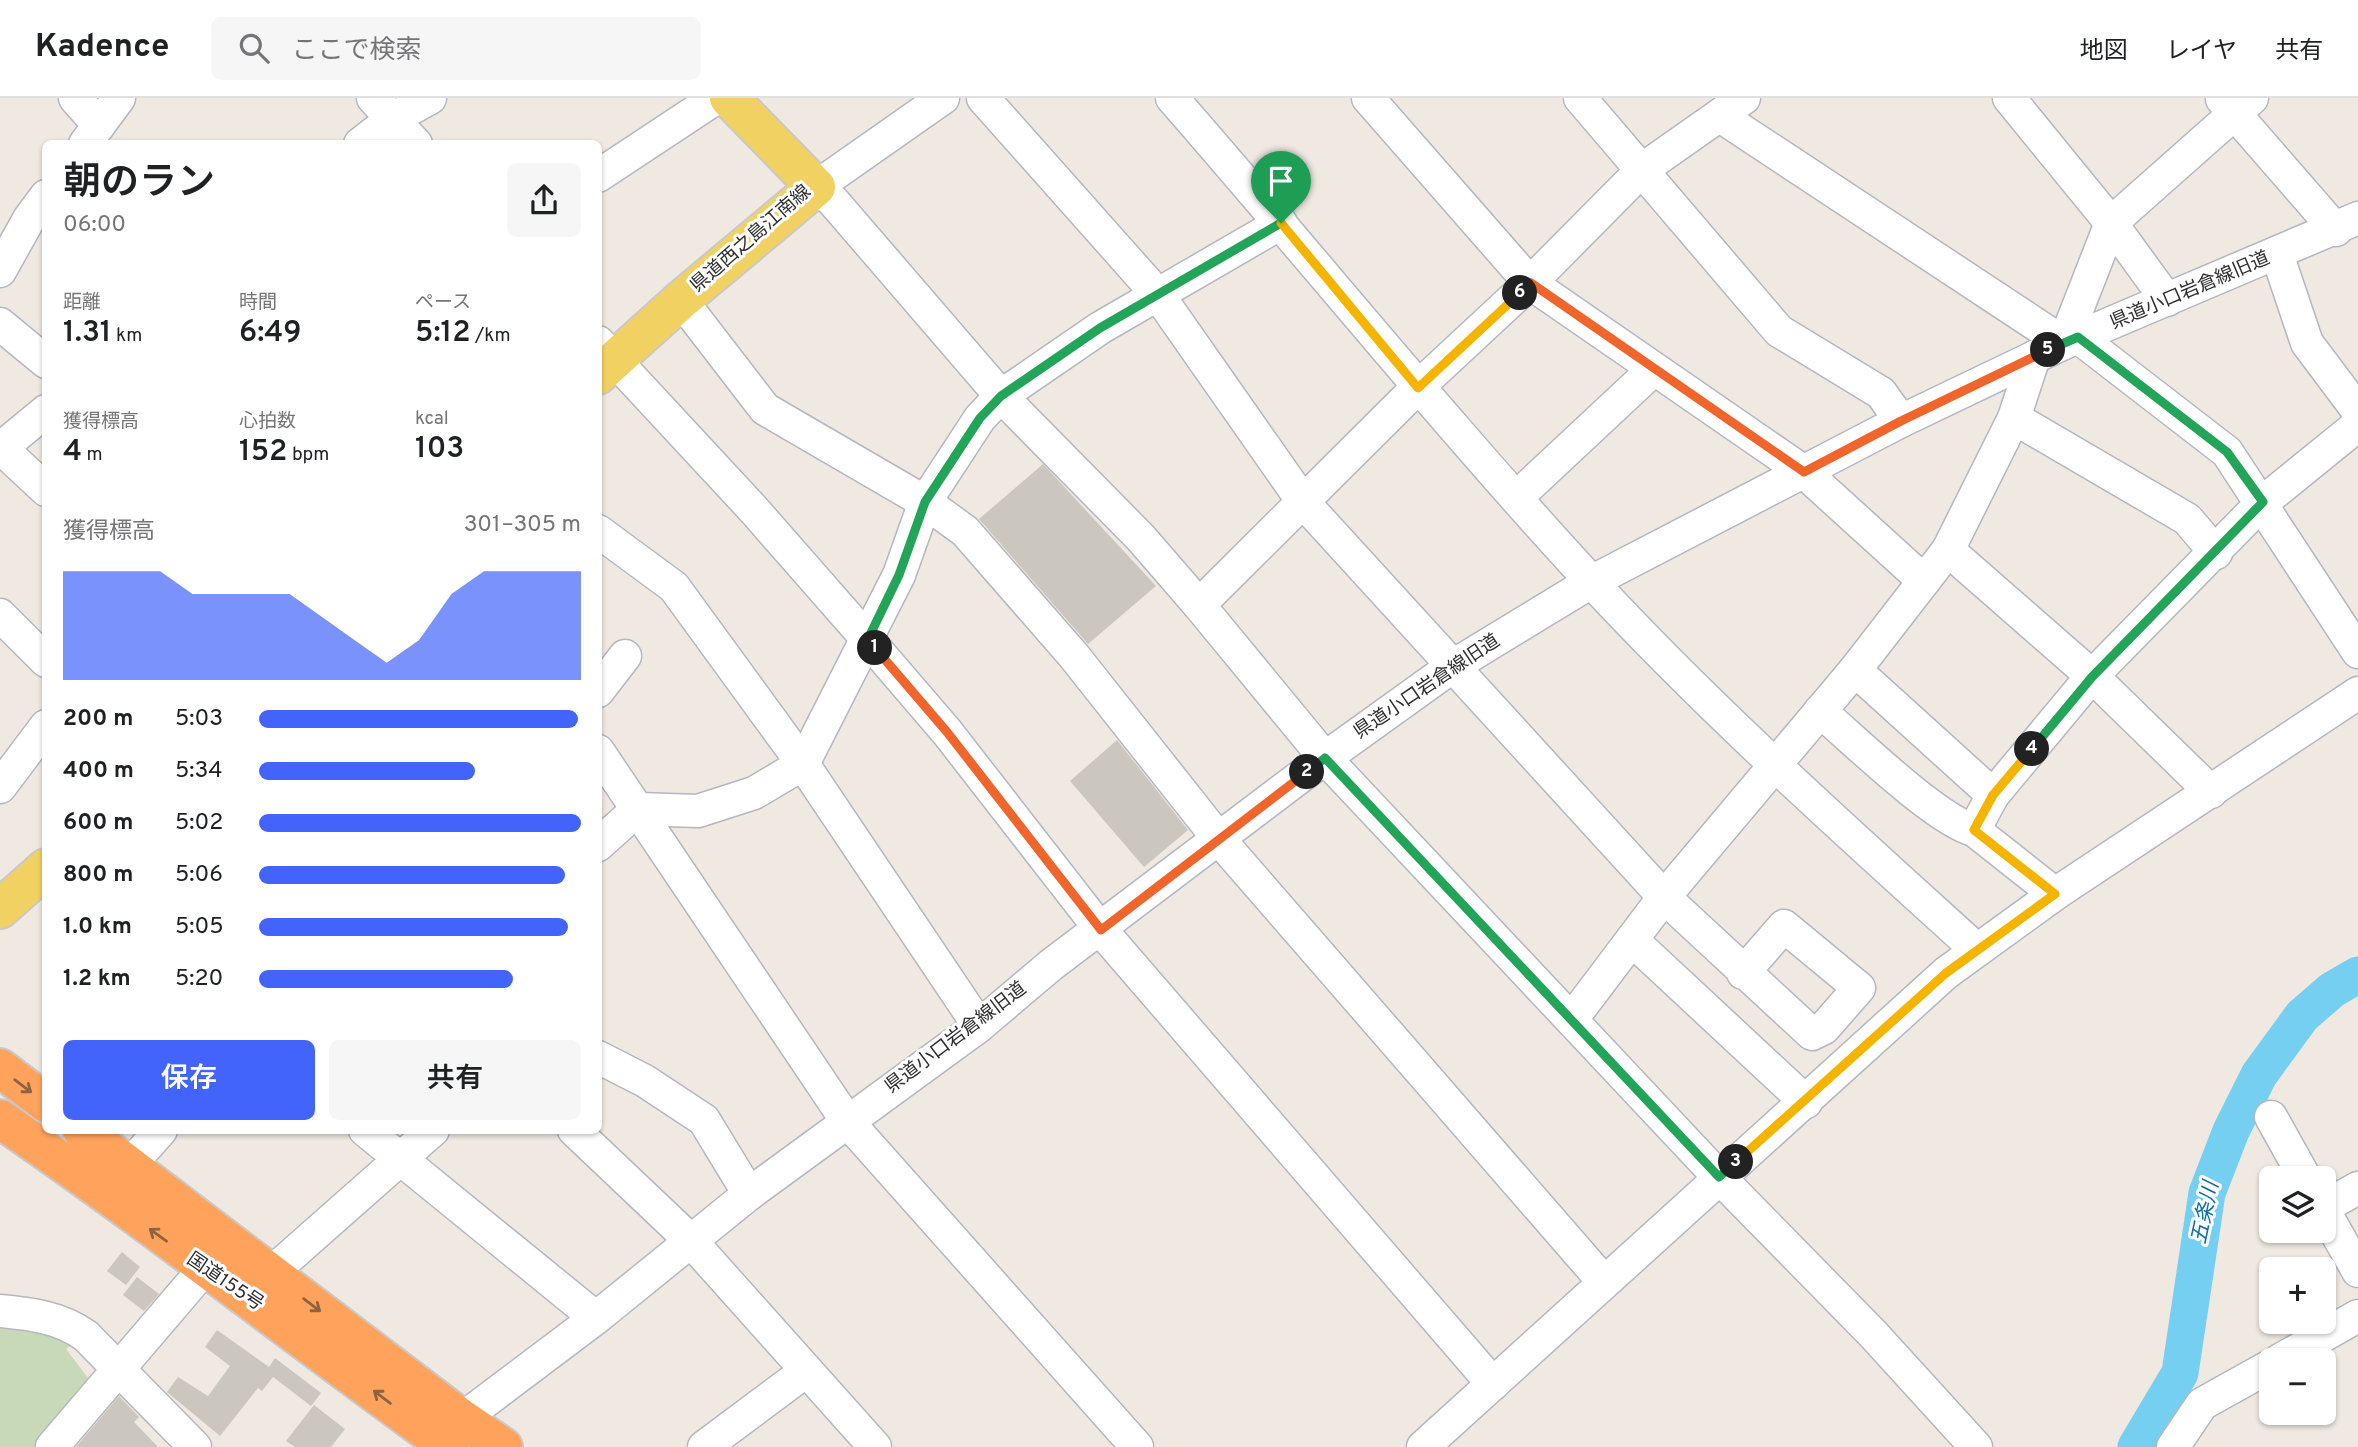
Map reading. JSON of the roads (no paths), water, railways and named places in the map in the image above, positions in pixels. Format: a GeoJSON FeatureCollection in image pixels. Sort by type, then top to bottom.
{"type":"FeatureCollection","features":[{"type":"Feature","properties":{"kind":"highway"},"geometry":{"type":"LineString","coordinates":[[0,1068],[42,1100]]}},
{"type":"Feature","properties":{"kind":"highway","name":"国道155号"},"geometry":{"type":"LineString","coordinates":[[2,1125],[204,1269],[256,1302],[443,1438],[503,1447]]}},
{"type":"Feature","properties":{"kind":"highway","name":"国道155号"},"geometry":{"type":"LineString","coordinates":[[87,1134],[270,1274],[443,1438]]}},
{"type":"Feature","properties":{"kind":"main road","name":"県道西之島江南線"},"geometry":{"type":"LineString","coordinates":[[604,359],[681,300],[816,187],[729,98]]}},
{"type":"Feature","properties":{"kind":"main road"},"geometry":{"type":"LineString","coordinates":[[0,909],[42,874]]}},
{"type":"Feature","properties":{"kind":"street"},"geometry":{"type":"LineString","coordinates":[[75,98],[92,134],[119,98]]}},
{"type":"Feature","properties":{"kind":"street"},"geometry":{"type":"LineString","coordinates":[[363,140],[383,108],[430,98]]}},
{"type":"Feature","properties":{"kind":"street"},"geometry":{"type":"LineString","coordinates":[[602,173],[716,98]]}},
{"type":"Feature","properties":{"kind":"street"},"geometry":{"type":"LineString","coordinates":[[983,98],[1159,296],[1304,503],[1664,897],[1743,973]]}},
{"type":"Feature","properties":{"kind":"street"},"geometry":{"type":"LineString","coordinates":[[1172,98],[1281,223],[1418,388],[1591,582],[1773,765],[1977,950]]}},
{"type":"Feature","properties":{"kind":"street"},"geometry":{"type":"LineString","coordinates":[[1368,98],[1531,283],[1804,472],[1924,581]]}},
{"type":"Feature","properties":{"kind":"street"},"geometry":{"type":"LineString","coordinates":[[1580,98],[1779,331],[1881,393],[1901,421]]}},
{"type":"Feature","properties":{"kind":"street"},"geometry":{"type":"LineString","coordinates":[[2009,98],[2111,223],[2167,300]]}},
{"type":"Feature","properties":{"kind":"street"},"geometry":{"type":"LineString","coordinates":[[937,100],[816,187],[833,201],[1001,396],[1141,538],[1199,604],[1325,758],[1719,1177],[1873,1334],[1976,1447]]}},
{"type":"Feature","properties":{"kind":"street"},"geometry":{"type":"LineString","coordinates":[[2071,340],[2111,223],[2236,103],[2349,229]]}},
{"type":"Feature","properties":{"kind":"street"},"geometry":{"type":"LineString","coordinates":[[1199,604],[1418,388],[1531,283],[1643,169],[1732,107],[2071,340],[2227,452],[2263,502],[2358,652]]}},
{"type":"Feature","properties":{"kind":"street"},"geometry":{"type":"LineString","coordinates":[[383,108],[412,140]]}},
{"type":"Feature","properties":{"kind":"street"},"geometry":{"type":"LineString","coordinates":[[0,271],[42,201]]}},
{"type":"Feature","properties":{"kind":"street"},"geometry":{"type":"LineString","coordinates":[[602,841],[638,809],[698,811],[754,793],[803,764],[899,575],[925,502],[980,418],[1001,396],[1100,328],[1281,223]]}},
{"type":"Feature","properties":{"kind":"street","name":"県道小口岩倉線旧道"},"geometry":{"type":"LineString","coordinates":[[443,1438],[749,1194],[979,1026],[1051,965],[1101,930],[1218,838],[1453,666],[1591,582],[1901,421],[2071,340],[2277,254],[2349,229]]}},
{"type":"Feature","properties":{"kind":"street"},"geometry":{"type":"LineString","coordinates":[[2277,254],[2307,343],[2358,411]]}},
{"type":"Feature","properties":{"kind":"street"},"geometry":{"type":"LineString","coordinates":[[681,300],[765,409],[925,502],[965,531],[1065,646],[1218,838],[1604,1282]]}},
{"type":"Feature","properties":{"kind":"street"},"geometry":{"type":"LineString","coordinates":[[0,324],[42,359]]}},
{"type":"Feature","properties":{"kind":"street"},"geometry":{"type":"LineString","coordinates":[[1572,1019],[1664,897],[1854,670],[1948,550],[2014,418],[2034,357]]}},
{"type":"Feature","properties":{"kind":"street"},"geometry":{"type":"LineString","coordinates":[[604,359],[754,510],[868,639],[947,732],[1101,930],[1493,1384]]}},
{"type":"Feature","properties":{"kind":"street"},"geometry":{"type":"LineString","coordinates":[[1516,498],[1654,369]]}},
{"type":"Feature","properties":{"kind":"street"},"geometry":{"type":"LineString","coordinates":[[42,414],[1,449],[42,486]]}},
{"type":"Feature","properties":{"kind":"street"},"geometry":{"type":"LineString","coordinates":[[2014,418],[2187,519],[2216,553]]}},
{"type":"Feature","properties":{"kind":"street"},"geometry":{"type":"LineString","coordinates":[[1974,830],[1993,795],[2092,677],[2263,502],[2358,425]]}},
{"type":"Feature","properties":{"kind":"street"},"geometry":{"type":"LineString","coordinates":[[602,534],[674,587],[803,764],[979,1026]]}},
{"type":"Feature","properties":{"kind":"street"},"geometry":{"type":"LineString","coordinates":[[1948,550],[2092,677],[2211,792]]}},
{"type":"Feature","properties":{"kind":"street"},"geometry":{"type":"LineString","coordinates":[[0,615],[42,657]]}},
{"type":"Feature","properties":{"kind":"street"},"geometry":{"type":"LineString","coordinates":[[602,686],[625,656]]}},
{"type":"Feature","properties":{"kind":"street"},"geometry":{"type":"LineString","coordinates":[[1854,670],[1993,795]]}},
{"type":"Feature","properties":{"kind":"street"},"geometry":{"type":"LineString","coordinates":[[1423,1447],[1946,973],[2055,894],[2358,693]]}},
{"type":"Feature","properties":{"kind":"street"},"geometry":{"type":"LineString","coordinates":[[1820,711],[1912,789],[1963,827],[1974,830],[2055,894]]}},
{"type":"Feature","properties":{"kind":"street"},"geometry":{"type":"LineString","coordinates":[[0,787],[42,731]]}},
{"type":"Feature","properties":{"kind":"street"},"geometry":{"type":"LineString","coordinates":[[602,757],[847,1121],[1137,1447]]}},
{"type":"Feature","properties":{"kind":"street"},"geometry":{"type":"LineString","coordinates":[[1632,940],[1806,1102]]}},
{"type":"Feature","properties":{"kind":"street"},"geometry":{"type":"LineString","coordinates":[[602,1059],[645,1081],[704,1120],[749,1194]]}},
{"type":"Feature","properties":{"kind":"street"},"geometry":{"type":"LineString","coordinates":[[2271,1117],[2298,1166]]}},
{"type":"Feature","properties":{"kind":"street"},"geometry":{"type":"LineString","coordinates":[[129,1166],[158,1134]]}},
{"type":"Feature","properties":{"kind":"street"},"geometry":{"type":"LineString","coordinates":[[370,1134],[596,1318]]}},
{"type":"Feature","properties":{"kind":"street"},"geometry":{"type":"LineString","coordinates":[[270,1274],[429,1134]]}},
{"type":"Feature","properties":{"kind":"street"},"geometry":{"type":"LineString","coordinates":[[579,1134],[690,1240],[875,1447]]}},
{"type":"Feature","properties":{"kind":"street"},"geometry":{"type":"LineString","coordinates":[[2336,1202],[2358,1188]]}},
{"type":"Feature","properties":{"kind":"street"},"geometry":{"type":"LineString","coordinates":[[2336,1231],[2358,1271]]}},
{"type":"Feature","properties":{"kind":"street"},"geometry":{"type":"LineString","coordinates":[[52,1447],[204,1269]]}},
{"type":"Feature","properties":{"kind":"street"},"geometry":{"type":"LineString","coordinates":[[0,1311],[34,1314],[72,1326],[195,1447]]}},
{"type":"Feature","properties":{"kind":"street"},"geometry":{"type":"LineString","coordinates":[[2301,1348],[2358,1315]]}},
{"type":"Feature","properties":{"kind":"street"},"geometry":{"type":"LineString","coordinates":[[704,1447],[806,1371]]}},
{"type":"Feature","properties":{"kind":"street"},"geometry":{"type":"LineString","coordinates":[[2174,1447],[2202,1404],[2259,1371]]}},
{"type":"Feature","properties":{"kind":"waterway","name":"五条川"},"geometry":{"type":"LineString","coordinates":[[2136,1447],[2180,1373],[2207,1193],[2231,1131],[2259,1075],[2302,1016],[2332,990],[2358,975]]}}]}
